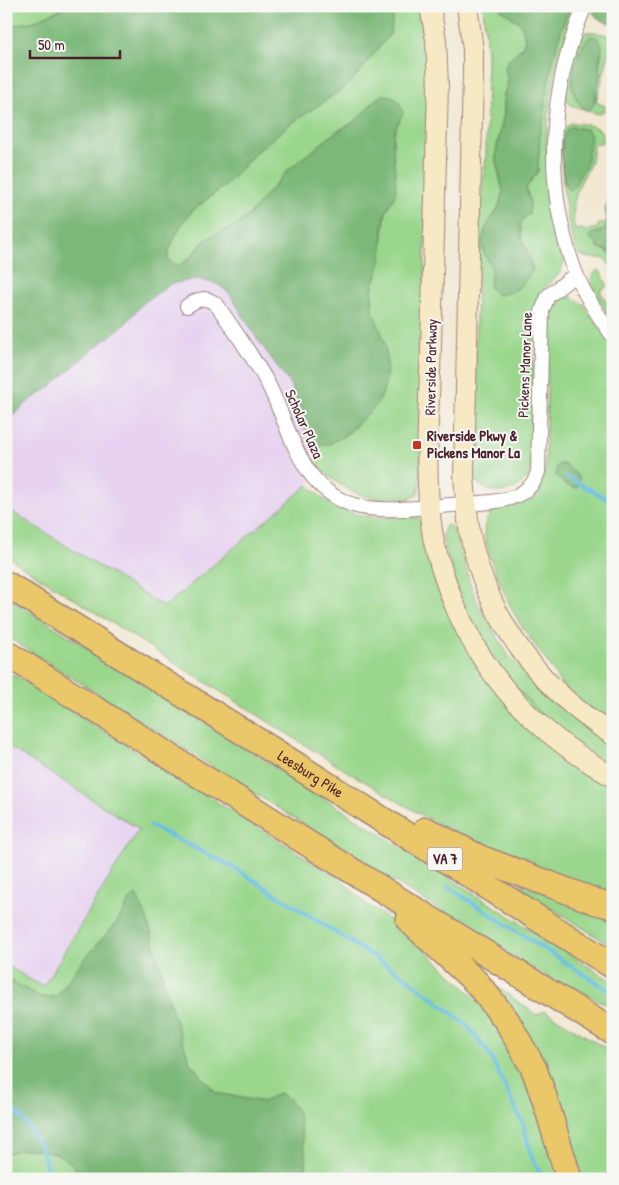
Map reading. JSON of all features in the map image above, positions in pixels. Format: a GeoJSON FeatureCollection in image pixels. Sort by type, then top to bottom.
{"type":"FeatureCollection","features":[{"type":"Feature","properties":{"kind":"highway","name":"Leesburg Pike"},"geometry":{"type":"LineString","coordinates":[[6,584],[278,753],[613,966]]}},
{"type":"Feature","properties":{"kind":"highway"},"geometry":{"type":"LineString","coordinates":[[6,653],[307,843],[613,1032]]}},
{"type":"Feature","properties":{"kind":"highway"},"geometry":{"type":"LineString","coordinates":[[278,753],[480,858],[597,902],[613,906]]}},
{"type":"Feature","properties":{"kind":"highway"},"geometry":{"type":"LineString","coordinates":[[307,843],[415,925],[477,983],[507,1022],[534,1069],[569,1179]]}},
{"type":"Feature","properties":{"kind":"main road","name":"Riverside Parkway"},"geometry":{"type":"LineString","coordinates":[[430,6],[436,40],[438,86],[428,471],[434,538],[444,577],[470,638],[492,674],[543,730],[567,749],[613,778]]}},
{"type":"Feature","properties":{"kind":"main road"},"geometry":{"type":"LineString","coordinates":[[467,6],[473,50],[473,74],[464,466],[466,504],[474,551],[497,612],[532,666],[572,706],[613,735]]}},
{"type":"Feature","properties":{"kind":"street"},"geometry":{"type":"LineString","coordinates":[[585,6],[564,67],[556,110],[553,142],[554,172],[560,217],[576,274],[598,315],[613,336]]}},
{"type":"Feature","properties":{"kind":"street","name":"Pickens Manor Lane"},"geometry":{"type":"LineString","coordinates":[[430,506],[466,504],[514,497],[530,487],[538,472],[542,311],[548,296],[576,274]]}},
{"type":"Feature","properties":{"kind":"street","name":"Scholar Plaza"},"geometry":{"type":"LineString","coordinates":[[187,306],[201,298],[206,298],[217,305],[266,380],[299,459],[315,480],[324,488],[343,500],[361,507],[391,509],[430,506]]}},
{"type":"Feature","properties":{"kind":"shaded area"},"geometry":{"type":"Polygon","coordinates":[[[197,279],[217,284],[230,294],[239,305],[256,337],[290,384],[302,414],[305,428],[312,440],[319,446],[314,462],[322,470],[308,485],[164,607],[6,508],[6,422],[29,401],[53,385],[86,355],[126,323],[142,304],[170,284],[197,279]]]}},
{"type":"Feature","properties":{"kind":"shaded area"},"geometry":{"type":"Polygon","coordinates":[[[6,745],[139,829],[43,987],[6,965],[6,745]]]}},
{"type":"Feature","properties":{"kind":"green space"},"geometry":{"type":"Polygon","coordinates":[[[6,6],[67,6],[35,21],[6,27],[6,6]]]}},
{"type":"Feature","properties":{"kind":"green space"},"geometry":{"type":"Polygon","coordinates":[[[67,6],[395,6],[390,34],[356,76],[344,88],[290,124],[257,151],[228,183],[193,210],[181,225],[168,252],[168,259],[172,264],[180,265],[190,258],[204,241],[236,226],[248,216],[288,170],[336,132],[354,122],[381,95],[393,97],[398,101],[403,113],[393,137],[396,190],[384,218],[381,261],[372,294],[374,314],[386,348],[386,380],[382,395],[375,407],[342,437],[326,445],[319,446],[312,440],[305,428],[302,414],[290,384],[256,337],[230,294],[217,284],[197,279],[170,284],[142,304],[126,323],[86,355],[53,385],[29,401],[6,422],[6,27],[35,21],[67,6]]]}},
{"type":"Feature","properties":{"kind":"green space"},"geometry":{"type":"Polygon","coordinates":[[[395,6],[421,6],[429,64],[420,485],[417,495],[406,500],[396,497],[375,498],[349,490],[334,480],[314,462],[319,446],[330,444],[350,432],[379,400],[383,391],[387,363],[384,342],[373,314],[373,283],[378,274],[386,211],[395,194],[393,141],[394,130],[399,122],[380,95],[354,122],[336,132],[288,170],[248,216],[236,226],[204,241],[190,258],[180,265],[172,264],[168,259],[168,252],[181,225],[193,210],[228,183],[257,151],[290,124],[344,88],[356,76],[390,34],[395,6]]]}},
{"type":"Feature","properties":{"kind":"green space"},"geometry":{"type":"Polygon","coordinates":[[[483,6],[499,6],[499,8],[519,22],[523,29],[525,40],[522,48],[508,60],[505,68],[508,81],[504,94],[504,114],[496,152],[496,161],[503,191],[498,209],[485,229],[491,260],[491,276],[533,271],[529,253],[522,240],[520,223],[530,203],[526,188],[538,171],[540,132],[552,65],[562,27],[571,6],[577,6],[557,62],[547,131],[550,193],[555,226],[564,261],[560,273],[540,292],[535,311],[531,470],[522,483],[501,492],[486,489],[479,484],[472,470],[479,213],[486,159],[487,54],[483,6]]]}},
{"type":"Feature","properties":{"kind":"green space"},"geometry":{"type":"Polygon","coordinates":[[[499,6],[571,6],[562,27],[552,65],[540,132],[538,171],[526,188],[530,203],[529,214],[520,223],[522,240],[533,270],[518,288],[497,295],[489,287],[492,269],[483,251],[482,241],[485,229],[498,209],[503,191],[496,161],[496,152],[504,114],[504,94],[508,81],[505,68],[508,60],[522,48],[525,40],[523,29],[519,22],[499,8],[499,6]]]}},
{"type":"Feature","properties":{"kind":"green space"},"geometry":{"type":"Polygon","coordinates":[[[592,6],[613,6],[613,24],[596,17],[592,6]]]}},
{"type":"Feature","properties":{"kind":"green space"},"geometry":{"type":"Polygon","coordinates":[[[587,32],[595,32],[613,37],[613,50],[610,50],[596,102],[605,106],[604,111],[598,114],[571,105],[566,97],[565,91],[572,59],[582,36],[587,32]],[[579,52],[572,82],[576,99],[583,108],[594,104],[602,53],[579,52]]]}},
{"type":"Feature","properties":{"kind":"green space"},"geometry":{"type":"Polygon","coordinates":[[[591,36],[598,38],[602,46],[599,65],[600,74],[594,104],[590,110],[586,110],[580,105],[574,94],[572,77],[580,51],[591,36]]]}},
{"type":"Feature","properties":{"kind":"green space"},"geometry":{"type":"Polygon","coordinates":[[[571,123],[594,127],[602,133],[602,143],[593,144],[590,164],[577,191],[573,221],[575,230],[583,229],[585,231],[597,228],[599,224],[607,222],[603,230],[592,234],[597,247],[612,254],[613,268],[605,259],[582,255],[574,244],[564,194],[561,156],[562,130],[571,123]],[[570,127],[563,139],[562,154],[564,180],[569,190],[578,179],[586,129],[570,127]]]}},
{"type":"Feature","properties":{"kind":"green space"},"geometry":{"type":"Polygon","coordinates":[[[570,127],[586,129],[591,135],[587,163],[573,188],[569,190],[564,180],[562,154],[563,139],[570,127]]]}},
{"type":"Feature","properties":{"kind":"green space"},"geometry":{"type":"Polygon","coordinates":[[[613,190],[612,194],[608,206],[607,222],[605,208],[613,190]]]}},
{"type":"Feature","properties":{"kind":"green space"},"geometry":{"type":"Polygon","coordinates":[[[613,195],[613,255],[598,246],[590,237],[591,234],[603,231],[608,224],[607,211],[613,195]]]}},
{"type":"Feature","properties":{"kind":"green space"},"geometry":{"type":"Polygon","coordinates":[[[597,270],[600,271],[607,285],[600,291],[613,313],[613,324],[592,287],[591,277],[597,270]]]}},
{"type":"Feature","properties":{"kind":"green space"},"geometry":{"type":"Polygon","coordinates":[[[566,297],[572,297],[584,305],[613,347],[613,726],[567,692],[525,631],[514,613],[500,582],[484,532],[485,524],[494,511],[528,498],[540,485],[545,470],[549,318],[554,304],[566,297]]]}},
{"type":"Feature","properties":{"kind":"green space"},"geometry":{"type":"Polygon","coordinates":[[[559,464],[564,464],[579,477],[579,483],[576,488],[566,485],[556,476],[556,469],[559,464]]]}},
{"type":"Feature","properties":{"kind":"green space"},"geometry":{"type":"Polygon","coordinates":[[[308,485],[320,496],[345,511],[371,517],[417,517],[423,523],[457,630],[613,786],[613,897],[554,878],[460,836],[418,813],[340,767],[6,556],[6,508],[164,607],[308,485]]]}},
{"type":"Feature","properties":{"kind":"green space"},"geometry":{"type":"Polygon","coordinates":[[[449,525],[456,532],[470,584],[478,604],[510,658],[539,685],[613,744],[613,769],[547,722],[494,662],[463,609],[442,537],[445,527],[449,525]]]}},
{"type":"Feature","properties":{"kind":"green space"},"geometry":{"type":"Polygon","coordinates":[[[6,596],[613,982],[613,1007],[539,973],[6,636],[6,596]]]}},
{"type":"Feature","properties":{"kind":"green space"},"geometry":{"type":"Polygon","coordinates":[[[6,672],[16,676],[340,879],[365,903],[403,929],[489,1011],[521,1062],[561,1179],[306,1179],[306,1157],[279,1093],[263,1102],[216,1093],[190,1063],[172,1012],[147,918],[130,901],[117,922],[82,962],[56,997],[40,997],[6,978],[6,965],[43,987],[139,829],[6,745],[6,672]]]}},
{"type":"Feature","properties":{"kind":"green space"},"geometry":{"type":"Polygon","coordinates":[[[518,884],[613,911],[613,947],[521,889],[518,884]]]}},
{"type":"Feature","properties":{"kind":"green space"},"geometry":{"type":"Polygon","coordinates":[[[136,895],[147,918],[172,1011],[190,1063],[216,1093],[263,1102],[279,1093],[288,1098],[298,1113],[306,1157],[306,1179],[81,1179],[77,1170],[70,1162],[49,1152],[26,1149],[6,1155],[6,978],[40,997],[56,997],[82,962],[117,922],[130,900],[136,895]]]}},
{"type":"Feature","properties":{"kind":"green space"},"geometry":{"type":"Polygon","coordinates":[[[490,982],[537,1015],[545,1011],[613,1053],[613,1179],[578,1179],[490,982]]]}},
{"type":"Feature","properties":{"kind":"green space"},"geometry":{"type":"Polygon","coordinates":[[[13,1150],[54,1151],[69,1160],[77,1169],[81,1179],[6,1179],[6,1155],[13,1150]]]}},
{"type":"Feature","properties":{"kind":"waterway"},"geometry":{"type":"LineString","coordinates":[[567,477],[613,502]]}},
{"type":"Feature","properties":{"kind":"waterway"},"geometry":{"type":"LineString","coordinates":[[151,826],[233,867],[407,978],[467,1025],[489,1053],[523,1124],[532,1157],[543,1179]]}},
{"type":"Feature","properties":{"kind":"waterway"},"geometry":{"type":"LineString","coordinates":[[448,887],[613,993]]}},
{"type":"Feature","properties":{"kind":"waterway"},"geometry":{"type":"LineString","coordinates":[[6,1105],[23,1120],[42,1149],[47,1179]]}},
{"type":"Feature","properties":{"kind":"place","name":"Riverside Pkwy & Pickens Manor La"},"geometry":{"type":"Point","coordinates":[417,445]}}]}
